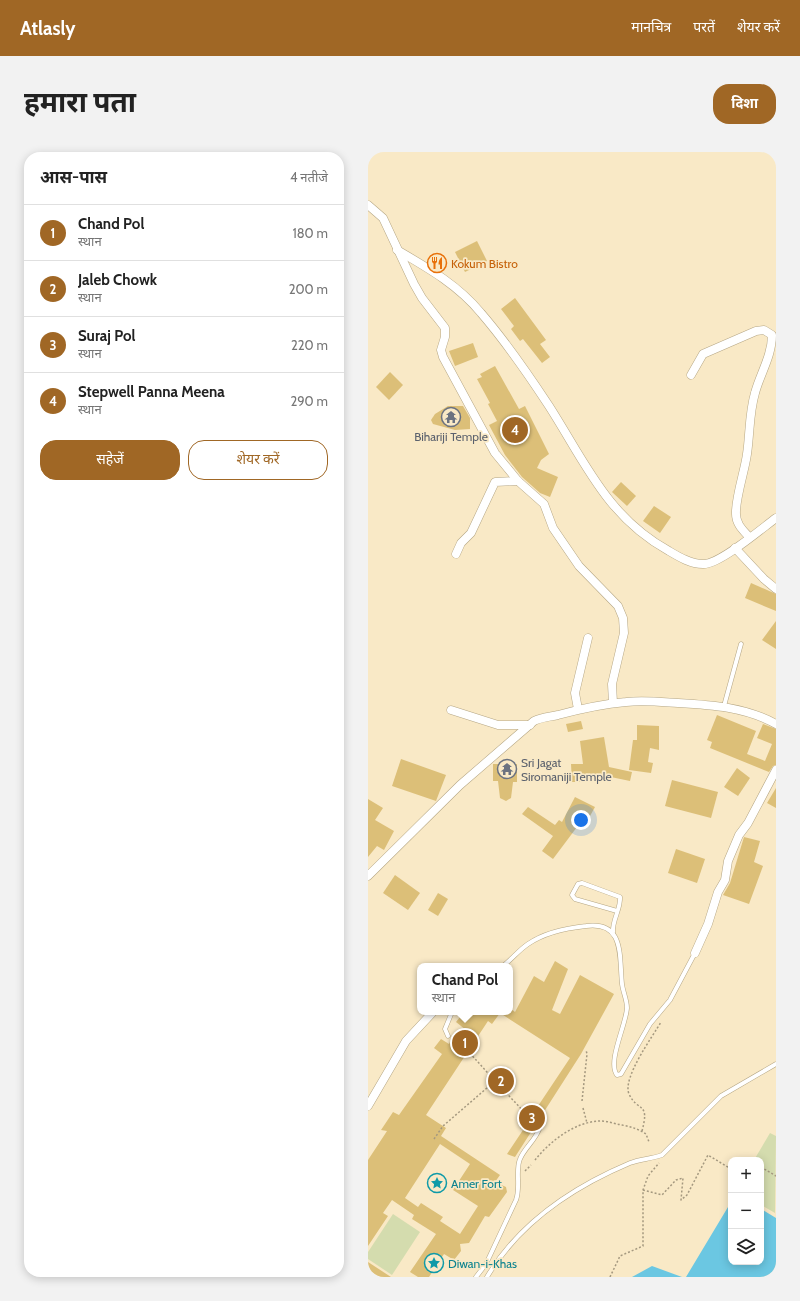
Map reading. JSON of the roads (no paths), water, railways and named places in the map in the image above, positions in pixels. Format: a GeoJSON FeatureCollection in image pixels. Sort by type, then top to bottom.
{"type":"FeatureCollection","features":[{"type":"Feature","properties":{"kind":"street"},"geometry":{"type":"LineString","coordinates":[[368,205],[383,218],[396,250],[422,298],[445,328],[446,337],[441,350],[444,361],[471,406],[495,453],[518,481],[544,504],[553,528],[579,566],[618,606],[623,618],[624,633],[612,684],[613,703]]}},
{"type":"Feature","properties":{"kind":"street"},"geometry":{"type":"LineString","coordinates":[[396,250],[450,283],[481,312],[508,345],[548,405],[597,485],[614,506],[637,528],[665,548],[695,563],[709,564],[735,548],[776,518]]}},
{"type":"Feature","properties":{"kind":"street"},"geometry":{"type":"LineString","coordinates":[[691,375],[703,354],[756,331],[764,330],[772,335],[772,343],[767,362],[755,394],[750,418],[747,453],[736,514],[739,526],[750,537]]}},
{"type":"Feature","properties":{"kind":"street"},"geometry":{"type":"LineString","coordinates":[[456,554],[461,543],[471,533],[494,482],[518,481]]}},
{"type":"Feature","properties":{"kind":"street"},"geometry":{"type":"LineString","coordinates":[[735,548],[764,579],[776,589]]}},
{"type":"Feature","properties":{"kind":"street"},"geometry":{"type":"LineString","coordinates":[[578,709],[575,693],[588,638]]}},
{"type":"Feature","properties":{"kind":"street"},"geometry":{"type":"LineString","coordinates":[[368,876],[460,785],[530,725],[542,717],[613,703],[663,702],[724,706],[766,718],[776,724]]}},
{"type":"Feature","properties":{"kind":"street"},"geometry":{"type":"LineString","coordinates":[[451,710],[498,725],[530,725]]}},
{"type":"Feature","properties":{"kind":"street"},"geometry":{"type":"LineString","coordinates":[[695,953],[708,924],[718,892],[725,880],[728,861],[739,835],[748,823],[776,770]]}},
{"type":"Feature","properties":{"kind":"street"},"geometry":{"type":"LineString","coordinates":[[368,1106],[406,1041],[430,1015]]}},
{"type":"Feature","properties":{"kind":"lane"},"geometry":{"type":"LineString","coordinates":[[724,706],[741,644]]}},
{"type":"Feature","properties":{"kind":"lane"},"geometry":{"type":"LineString","coordinates":[[613,933],[612,923],[617,912],[620,897],[582,883],[578,884],[576,887],[572,896],[575,899],[617,912]]}},
{"type":"Feature","properties":{"kind":"lane"},"geometry":{"type":"LineString","coordinates":[[506,963],[528,944],[547,935],[596,924],[603,925],[613,933],[617,938],[622,986],[627,1008],[613,1067],[617,1075],[621,1074],[650,1024],[670,1000],[695,953]]}},
{"type":"Feature","properties":{"kind":"lane"},"geometry":{"type":"LineString","coordinates":[[448,1036],[445,1029],[451,1015]]}},
{"type":"Feature","properties":{"kind":"lane"},"geometry":{"type":"LineString","coordinates":[[487,1277],[498,1259],[546,1210],[559,1200],[631,1162],[658,1156],[666,1152],[721,1096],[776,1064]]}},
{"type":"Feature","properties":{"kind":"lane"},"geometry":{"type":"LineString","coordinates":[[476,1277],[486,1264],[516,1200],[519,1192],[519,1160],[539,1133],[540,1127]]}},
{"type":"Feature","properties":{"kind":"water"},"geometry":{"type":"Polygon","coordinates":[[[518,423],[527,438],[513,445],[504,430],[518,423]]]}},
{"type":"Feature","properties":{"kind":"water"},"geometry":{"type":"Polygon","coordinates":[[[728,1207],[728,1265],[764,1265],[764,1211],[776,1218],[776,1277],[686,1277],[728,1207]]]}},
{"type":"Feature","properties":{"kind":"water"},"geometry":{"type":"Polygon","coordinates":[[[652,1266],[682,1277],[632,1277],[652,1266]]]}},
{"type":"Feature","properties":{"kind":"place","name":"Kokum Bistro"},"geometry":{"type":"Point","coordinates":[437,263]}},
{"type":"Feature","properties":{"kind":"place","name":"Bihariji Temple"},"geometry":{"type":"Point","coordinates":[451,417]}},
{"type":"Feature","properties":{"kind":"place","name":"Stepwell Panna Meena"},"geometry":{"type":"Point","coordinates":[515,430]}},
{"type":"Feature","properties":{"kind":"place","name":"Sri Jagat Siromaniji Temple"},"geometry":{"type":"Point","coordinates":[507,769]}},
{"type":"Feature","properties":{"kind":"place","name":"Chand Pol"},"geometry":{"type":"Point","coordinates":[465,1043]}},
{"type":"Feature","properties":{"kind":"place","name":"Jaleb Chowk"},"geometry":{"type":"Point","coordinates":[501,1081]}},
{"type":"Feature","properties":{"kind":"place","name":"Suraj Pol"},"geometry":{"type":"Point","coordinates":[532,1118]}},
{"type":"Feature","properties":{"kind":"place","name":"Amer Fort"},"geometry":{"type":"Point","coordinates":[437,1183]}},
{"type":"Feature","properties":{"kind":"place","name":"Diwan-i-Khas"},"geometry":{"type":"Point","coordinates":[434,1263]}}]}
